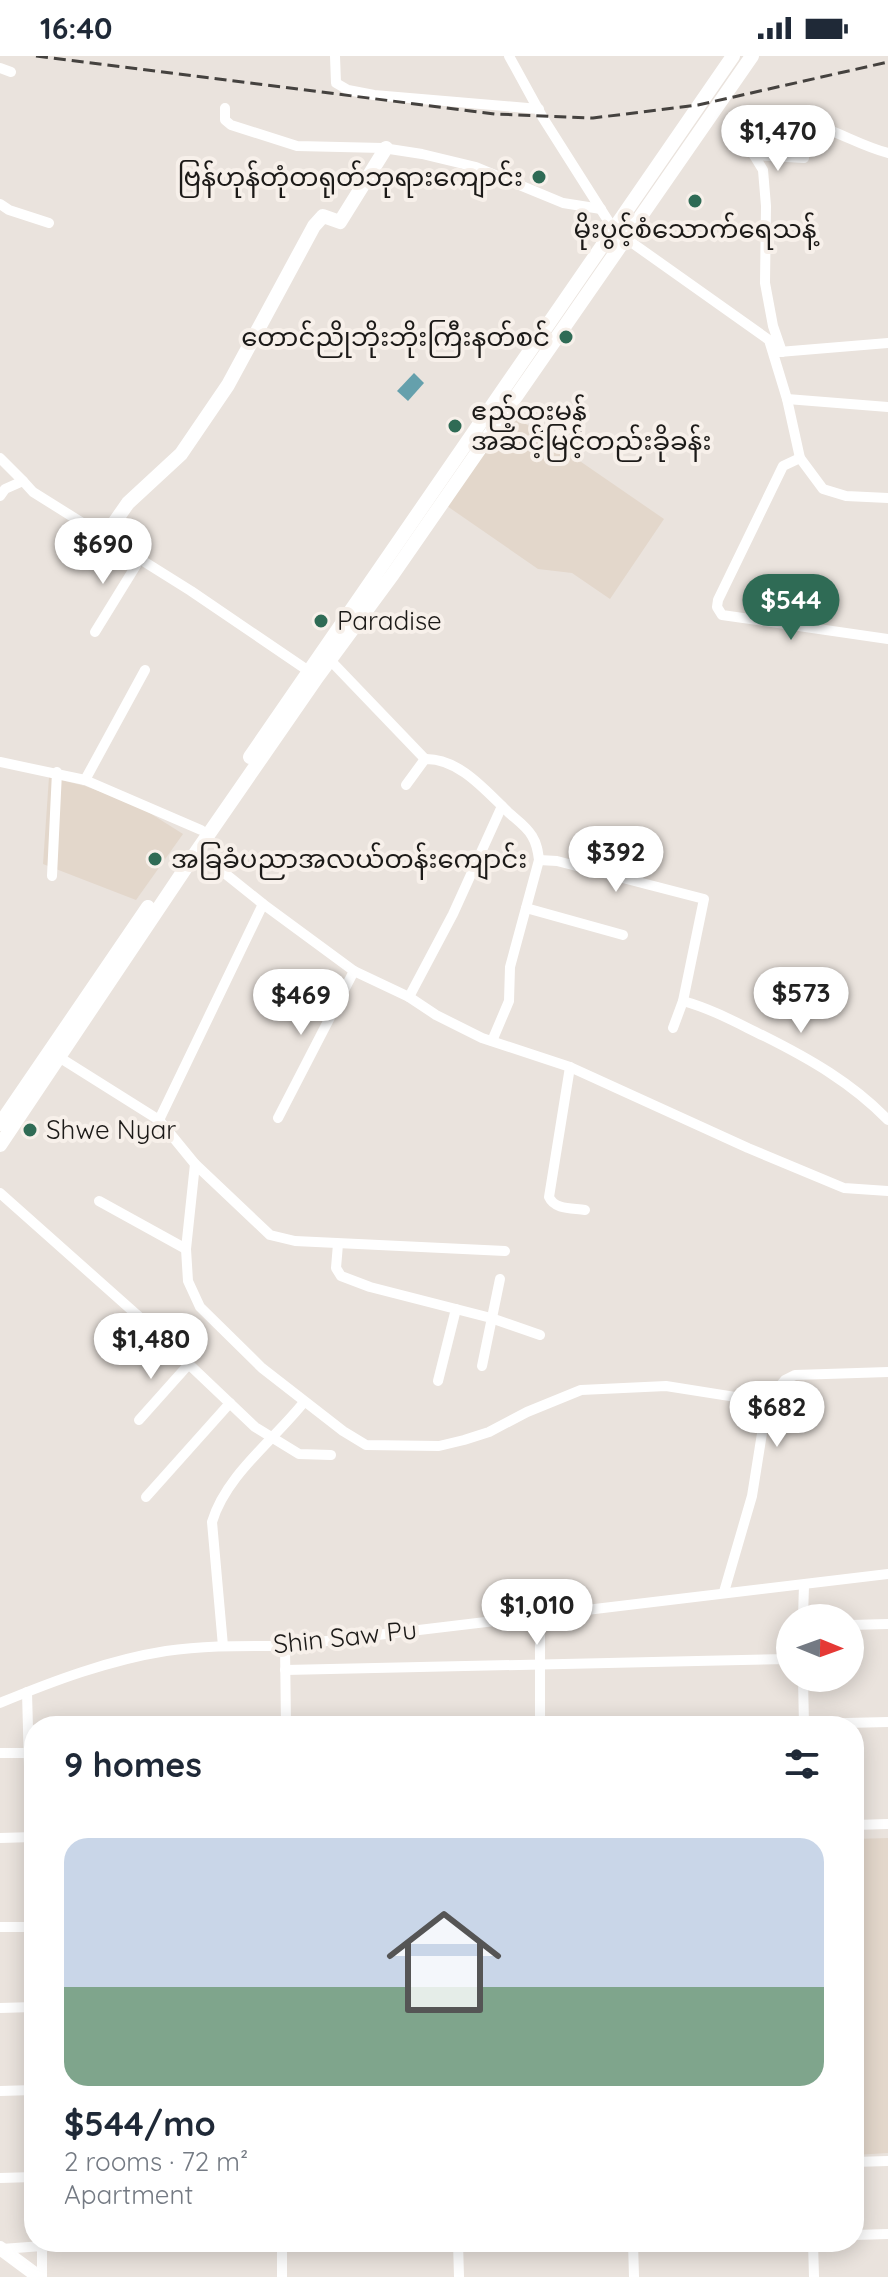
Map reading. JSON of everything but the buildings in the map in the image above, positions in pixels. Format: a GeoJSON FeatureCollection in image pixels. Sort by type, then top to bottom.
{"type":"FeatureCollection","features":[{"type":"Feature","properties":{"kind":"main road"},"geometry":{"type":"LineString","coordinates":[[0,1145],[4,1123],[197,851],[313,674],[330,660],[393,574],[620,234],[733,56]]}},
{"type":"Feature","properties":{"kind":"main road"},"geometry":{"type":"LineString","coordinates":[[54,1055],[201,830],[620,234],[752,56]]}},
{"type":"Feature","properties":{"kind":"main road"},"geometry":{"type":"LineString","coordinates":[[105,536],[128,503],[181,454],[228,385],[314,226],[323,216],[340,222],[386,148]]}},
{"type":"Feature","properties":{"kind":"main road"},"geometry":{"type":"LineString","coordinates":[[1,2249],[41,2277]]}},
{"type":"Feature","properties":{"kind":"street"},"geometry":{"type":"LineString","coordinates":[[335,56],[336,83],[348,90],[374,95],[539,109]]}},
{"type":"Feature","properties":{"kind":"street"},"geometry":{"type":"LineString","coordinates":[[509,56],[601,209],[620,234],[769,340],[778,353]]}},
{"type":"Feature","properties":{"kind":"street"},"geometry":{"type":"LineString","coordinates":[[225,108],[225,120],[231,125],[297,146],[386,148],[476,167],[563,203],[601,209]]}},
{"type":"Feature","properties":{"kind":"street"},"geometry":{"type":"LineString","coordinates":[[888,153],[865,147],[822,127],[761,119],[747,144],[763,170],[765,283],[800,458],[823,489],[846,496],[888,498]]}},
{"type":"Feature","properties":{"kind":"street"},"geometry":{"type":"LineString","coordinates":[[754,155],[804,158]]}},
{"type":"Feature","properties":{"kind":"street"},"geometry":{"type":"LineString","coordinates":[[0,204],[49,223]]}},
{"type":"Feature","properties":{"kind":"street"},"geometry":{"type":"LineString","coordinates":[[778,353],[888,343]]}},
{"type":"Feature","properties":{"kind":"street"},"geometry":{"type":"LineString","coordinates":[[787,399],[888,407]]}},
{"type":"Feature","properties":{"kind":"street"},"geometry":{"type":"LineString","coordinates":[[0,458],[33,492],[313,674]]}},
{"type":"Feature","properties":{"kind":"street"},"geometry":{"type":"LineString","coordinates":[[800,458],[783,466],[717,607],[722,615],[888,639]]}},
{"type":"Feature","properties":{"kind":"street"},"geometry":{"type":"LineString","coordinates":[[0,496],[5,489],[23,481]]}},
{"type":"Feature","properties":{"kind":"street"},"geometry":{"type":"LineString","coordinates":[[95,632],[140,559]]}},
{"type":"Feature","properties":{"kind":"street"},"geometry":{"type":"LineString","coordinates":[[330,660],[425,759],[444,762],[466,773],[530,833],[537,847],[539,860],[510,967],[509,1001],[492,1041]]}},
{"type":"Feature","properties":{"kind":"street"},"geometry":{"type":"LineString","coordinates":[[85,780],[145,670]]}},
{"type":"Feature","properties":{"kind":"street"},"geometry":{"type":"LineString","coordinates":[[406,785],[425,759]]}},
{"type":"Feature","properties":{"kind":"street"},"geometry":{"type":"LineString","coordinates":[[0,762],[85,780],[201,830]]}},
{"type":"Feature","properties":{"kind":"street"},"geometry":{"type":"LineString","coordinates":[[52,876],[57,772]]}},
{"type":"Feature","properties":{"kind":"street"},"geometry":{"type":"LineString","coordinates":[[409,997],[453,914],[502,806]]}},
{"type":"Feature","properties":{"kind":"street"},"geometry":{"type":"LineString","coordinates":[[197,851],[354,971],[409,997],[436,1015],[492,1041],[570,1067],[808,1174],[844,1188],[888,1191]]}},
{"type":"Feature","properties":{"kind":"street"},"geometry":{"type":"LineString","coordinates":[[539,860],[557,861],[704,899],[683,1001],[673,1028]]}},
{"type":"Feature","properties":{"kind":"street"},"geometry":{"type":"LineString","coordinates":[[159,1120],[263,904]]}},
{"type":"Feature","properties":{"kind":"street"},"geometry":{"type":"LineString","coordinates":[[526,908],[623,935]]}},
{"type":"Feature","properties":{"kind":"street"},"geometry":{"type":"LineString","coordinates":[[278,1118],[354,971]]}},
{"type":"Feature","properties":{"kind":"street"},"geometry":{"type":"LineString","coordinates":[[683,1001],[719,1013],[804,1055],[847,1084],[888,1120]]}},
{"type":"Feature","properties":{"kind":"street"},"geometry":{"type":"LineString","coordinates":[[54,1055],[159,1120],[195,1164],[270,1235],[295,1241],[338,1244],[505,1251]]}},
{"type":"Feature","properties":{"kind":"street"},"geometry":{"type":"LineString","coordinates":[[570,1067],[549,1197],[552,1204],[557,1206],[585,1210]]}},
{"type":"Feature","properties":{"kind":"street"},"geometry":{"type":"LineString","coordinates":[[195,1164],[186,1249],[188,1281],[200,1307],[262,1368],[343,1431],[366,1445],[439,1446],[464,1440],[489,1432],[527,1412],[581,1390],[666,1386],[767,1402]]}},
{"type":"Feature","properties":{"kind":"street"},"geometry":{"type":"LineString","coordinates":[[0,1193],[255,1427],[299,1454],[331,1455]]}},
{"type":"Feature","properties":{"kind":"street"},"geometry":{"type":"LineString","coordinates":[[99,1201],[186,1249]]}},
{"type":"Feature","properties":{"kind":"street"},"geometry":{"type":"LineString","coordinates":[[338,1244],[336,1268],[341,1276],[540,1335]]}},
{"type":"Feature","properties":{"kind":"street"},"geometry":{"type":"LineString","coordinates":[[482,1366],[500,1279]]}},
{"type":"Feature","properties":{"kind":"street"},"geometry":{"type":"LineString","coordinates":[[438,1381],[456,1309]]}},
{"type":"Feature","properties":{"kind":"street"},"geometry":{"type":"LineString","coordinates":[[139,1420],[189,1364]]}},
{"type":"Feature","properties":{"kind":"street"},"geometry":{"type":"LineString","coordinates":[[724,1592],[752,1496],[767,1402],[785,1380],[795,1375],[888,1372]]}},
{"type":"Feature","properties":{"kind":"street"},"geometry":{"type":"LineString","coordinates":[[223,1646],[212,1522],[217,1504],[304,1402]]}},
{"type":"Feature","properties":{"kind":"street"},"geometry":{"type":"LineString","coordinates":[[146,1497],[230,1403]]}},
{"type":"Feature","properties":{"kind":"street","name":"Shin Saw Pu"},"geometry":{"type":"LineString","coordinates":[[0,1703],[116,1661],[168,1650],[285,1646],[888,1574]]}},
{"type":"Feature","properties":{"kind":"street"},"geometry":{"type":"LineString","coordinates":[[803,1604],[804,1585]]}},
{"type":"Feature","properties":{"kind":"street"},"geometry":{"type":"LineString","coordinates":[[540,1615],[540,1716]]}},
{"type":"Feature","properties":{"kind":"street"},"geometry":{"type":"LineString","coordinates":[[864,1625],[888,1624]]}},
{"type":"Feature","properties":{"kind":"street"},"geometry":{"type":"LineString","coordinates":[[285,1646],[286,1716]]}},
{"type":"Feature","properties":{"kind":"street"},"geometry":{"type":"LineString","coordinates":[[285,1670],[776,1659]]}},
{"type":"Feature","properties":{"kind":"street"},"geometry":{"type":"LineString","coordinates":[[27,1692],[29,1716]]}},
{"type":"Feature","properties":{"kind":"street"},"geometry":{"type":"LineString","coordinates":[[803,1692],[804,1716]]}},
{"type":"Feature","properties":{"kind":"street"},"geometry":{"type":"LineString","coordinates":[[864,1723],[888,1722]]}},
{"type":"Feature","properties":{"kind":"street"},"geometry":{"type":"LineString","coordinates":[[0,1753],[24,1753]]}},
{"type":"Feature","properties":{"kind":"street"},"geometry":{"type":"LineString","coordinates":[[864,1825],[888,1824]]}},
{"type":"Feature","properties":{"kind":"street"},"geometry":{"type":"LineString","coordinates":[[0,1838],[24,1837]]}},
{"type":"Feature","properties":{"kind":"street"},"geometry":{"type":"LineString","coordinates":[[0,1927],[24,1927]]}},
{"type":"Feature","properties":{"kind":"street"},"geometry":{"type":"LineString","coordinates":[[0,2008],[24,2007]]}},
{"type":"Feature","properties":{"kind":"street"},"geometry":{"type":"LineString","coordinates":[[0,2091],[24,2090]]}},
{"type":"Feature","properties":{"kind":"street"},"geometry":{"type":"LineString","coordinates":[[864,2162],[888,2161]]}},
{"type":"Feature","properties":{"kind":"street"},"geometry":{"type":"LineString","coordinates":[[0,2178],[24,2177]]}},
{"type":"Feature","properties":{"kind":"street"},"geometry":{"type":"LineString","coordinates":[[864,2235],[888,2234]]}},
{"type":"Feature","properties":{"kind":"street"},"geometry":{"type":"LineString","coordinates":[[1,2249],[24,2246]]}},
{"type":"Feature","properties":{"kind":"street"},"geometry":{"type":"LineString","coordinates":[[41,2277],[42,2252]]}},
{"type":"Feature","properties":{"kind":"street"},"geometry":{"type":"LineString","coordinates":[[282,2277],[284,2252]]}},
{"type":"Feature","properties":{"kind":"street"},"geometry":{"type":"LineString","coordinates":[[458,2252],[459,2277]]}},
{"type":"Feature","properties":{"kind":"street"},"geometry":{"type":"LineString","coordinates":[[633,2252],[634,2277]]}},
{"type":"Feature","properties":{"kind":"street"},"geometry":{"type":"LineString","coordinates":[[813,2252],[814,2277]]}},
{"type":"Feature","properties":{"kind":"shaded area"},"geometry":{"type":"Polygon","coordinates":[[[510,413],[664,519],[610,599],[572,573],[538,569],[447,506],[510,413]]]}},
{"type":"Feature","properties":{"kind":"shaded area"},"geometry":{"type":"Polygon","coordinates":[[[49,777],[137,805],[183,834],[136,900],[43,864],[49,777]]]}},
{"type":"Feature","properties":{"kind":"shaded area"},"geometry":{"type":"Polygon","coordinates":[[[888,1838],[888,2153],[864,2154],[864,1839],[888,1838]]]}},
{"type":"Feature","properties":{"kind":"water"},"geometry":{"type":"Polygon","coordinates":[[[414,373],[424,383],[408,401],[397,391],[414,373]]]}},
{"type":"Feature","properties":{"kind":"railway"},"geometry":{"type":"LineString","coordinates":[[36,56],[495,114],[593,118],[698,105],[888,62]]}},
{"type":"Feature","properties":{"kind":"place","name":"ဗြန်ဟုန်တုံတရုတ်ဘုရားကျောင်း"},"geometry":{"type":"Point","coordinates":[539,177]}},
{"type":"Feature","properties":{"kind":"place","name":"မိုးပွင့်စံသောက်ရေသန့်"},"geometry":{"type":"Point","coordinates":[695,201]}},
{"type":"Feature","properties":{"kind":"place","name":"တောင်ညိုဘိုးဘိုးကြီးနတ်စင်"},"geometry":{"type":"Point","coordinates":[566,337]}},
{"type":"Feature","properties":{"kind":"place","name":"ဧည့်ထူးမွန် အဆင့်မြင့်တည်းခိုခန်း"},"geometry":{"type":"Point","coordinates":[455,426]}},
{"type":"Feature","properties":{"kind":"place","name":"Paradise"},"geometry":{"type":"Point","coordinates":[321,621]}},
{"type":"Feature","properties":{"kind":"place","name":"အခြခံပညာအလယ်တန်းကျောင်း"},"geometry":{"type":"Point","coordinates":[155,859]}},
{"type":"Feature","properties":{"kind":"place","name":"Shwe Nyar"},"geometry":{"type":"Point","coordinates":[30,1130]}}]}
